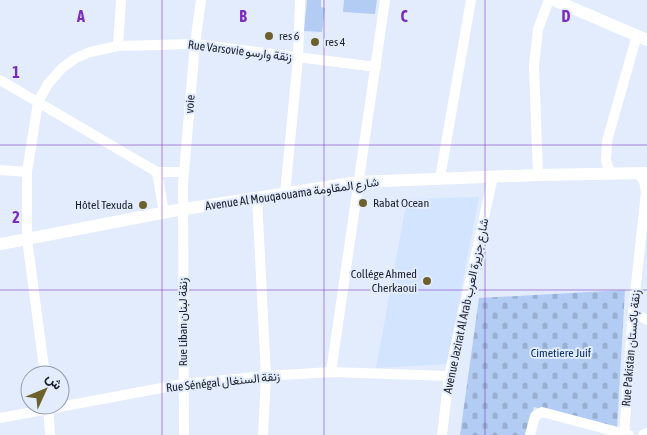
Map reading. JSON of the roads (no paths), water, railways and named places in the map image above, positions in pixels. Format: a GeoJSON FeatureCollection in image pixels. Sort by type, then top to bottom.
{"type":"FeatureCollection","features":[{"type":"Feature","properties":{"kind":"street"},"geometry":{"type":"LineString","coordinates":[[118,46],[121,0]]}},
{"type":"Feature","properties":{"kind":"street","name":"voie"},"geometry":{"type":"LineString","coordinates":[[182,209],[195,44],[201,0]]}},
{"type":"Feature","properties":{"kind":"street"},"geometry":{"type":"LineString","coordinates":[[284,194],[298,58],[300,0]]}},
{"type":"Feature","properties":{"kind":"street"},"geometry":{"type":"LineString","coordinates":[[331,372],[385,0]]}},
{"type":"Feature","properties":{"kind":"street"},"geometry":{"type":"LineString","coordinates":[[440,178],[471,0]]}},
{"type":"Feature","properties":{"kind":"street"},"geometry":{"type":"LineString","coordinates":[[538,175],[534,66],[538,29],[550,0]]}},
{"type":"Feature","properties":{"kind":"street"},"geometry":{"type":"LineString","coordinates":[[554,0],[642,37],[607,141],[606,161],[611,174]]}},
{"type":"Feature","properties":{"kind":"street","name":"Rue Varsovie زنقة وارسو"},"geometry":{"type":"LineString","coordinates":[[38,102],[48,84],[62,68],[76,58],[90,52],[118,46],[195,44],[376,66]]}},
{"type":"Feature","properties":{"kind":"street"},"geometry":{"type":"LineString","coordinates":[[0,80],[157,172],[184,172]]}},
{"type":"Feature","properties":{"kind":"street"},"geometry":{"type":"LineString","coordinates":[[38,102],[26,172],[27,239],[44,365]]}},
{"type":"Feature","properties":{"kind":"street"},"geometry":{"type":"LineString","coordinates":[[0,170],[26,172]]}},
{"type":"Feature","properties":{"kind":"street"},"geometry":{"type":"LineString","coordinates":[[157,172],[164,213]]}},
{"type":"Feature","properties":{"kind":"street","name":"Avenue Al Mouqaouama شارع المقاومة"},"geometry":{"type":"LineString","coordinates":[[0,244],[182,209],[358,182],[642,173]]}},
{"type":"Feature","properties":{"kind":"street","name":"Rue Pakistan زنقة باكستان"},"geometry":{"type":"LineString","coordinates":[[626,435],[632,312],[643,247],[646,187],[642,173]]}},
{"type":"Feature","properties":{"kind":"street","name":"Avenue Jazirat Al Arab شارع جزيرة العرب"},"geometry":{"type":"LineString","coordinates":[[442,435],[449,376],[493,177]]}},
{"type":"Feature","properties":{"kind":"street"},"geometry":{"type":"LineString","coordinates":[[257,198],[266,376],[263,435]]}},
{"type":"Feature","properties":{"kind":"street","name":"Rue Liban زنقة لبنان"},"geometry":{"type":"LineString","coordinates":[[182,209],[184,435]]}},
{"type":"Feature","properties":{"kind":"street"},"geometry":{"type":"LineString","coordinates":[[632,312],[647,320]]}},
{"type":"Feature","properties":{"kind":"street","name":"Rue Sénégal زنقة السنغال"},"geometry":{"type":"LineString","coordinates":[[70,404],[183,384],[266,376],[331,372],[449,376]]}},
{"type":"Feature","properties":{"kind":"street"},"geometry":{"type":"LineString","coordinates":[[530,435],[535,416],[542,412],[626,435]]}},
{"type":"Feature","properties":{"kind":"street","name":"Rue Sénégal زنقة السنغال"},"geometry":{"type":"LineString","coordinates":[[0,418],[20,414]]}},
{"type":"Feature","properties":{"kind":"street"},"geometry":{"type":"LineString","coordinates":[[49,415],[50,435]]}},
{"type":"Feature","properties":{"kind":"street"},"geometry":{"type":"LineString","coordinates":[[643,435],[647,433]]}},
{"type":"Feature","properties":{"kind":"place","name":"res 6"},"geometry":{"type":"Point","coordinates":[269,36]}},
{"type":"Feature","properties":{"kind":"place","name":"res 4"},"geometry":{"type":"Point","coordinates":[315,42]}},
{"type":"Feature","properties":{"kind":"place","name":"Rabat Ocean"},"geometry":{"type":"Point","coordinates":[363,203]}},
{"type":"Feature","properties":{"kind":"place","name":"Hôtel Texuda"},"geometry":{"type":"Point","coordinates":[143,205]}},
{"type":"Feature","properties":{"kind":"place","name":"Collége Ahmed Cherkaoui"},"geometry":{"type":"Point","coordinates":[427,281]}},
{"type":"Feature","properties":{"kind":"park label","name":"Cimetiere Juif"},"geometry":{"type":"Point","coordinates":[561,353]}}]}
